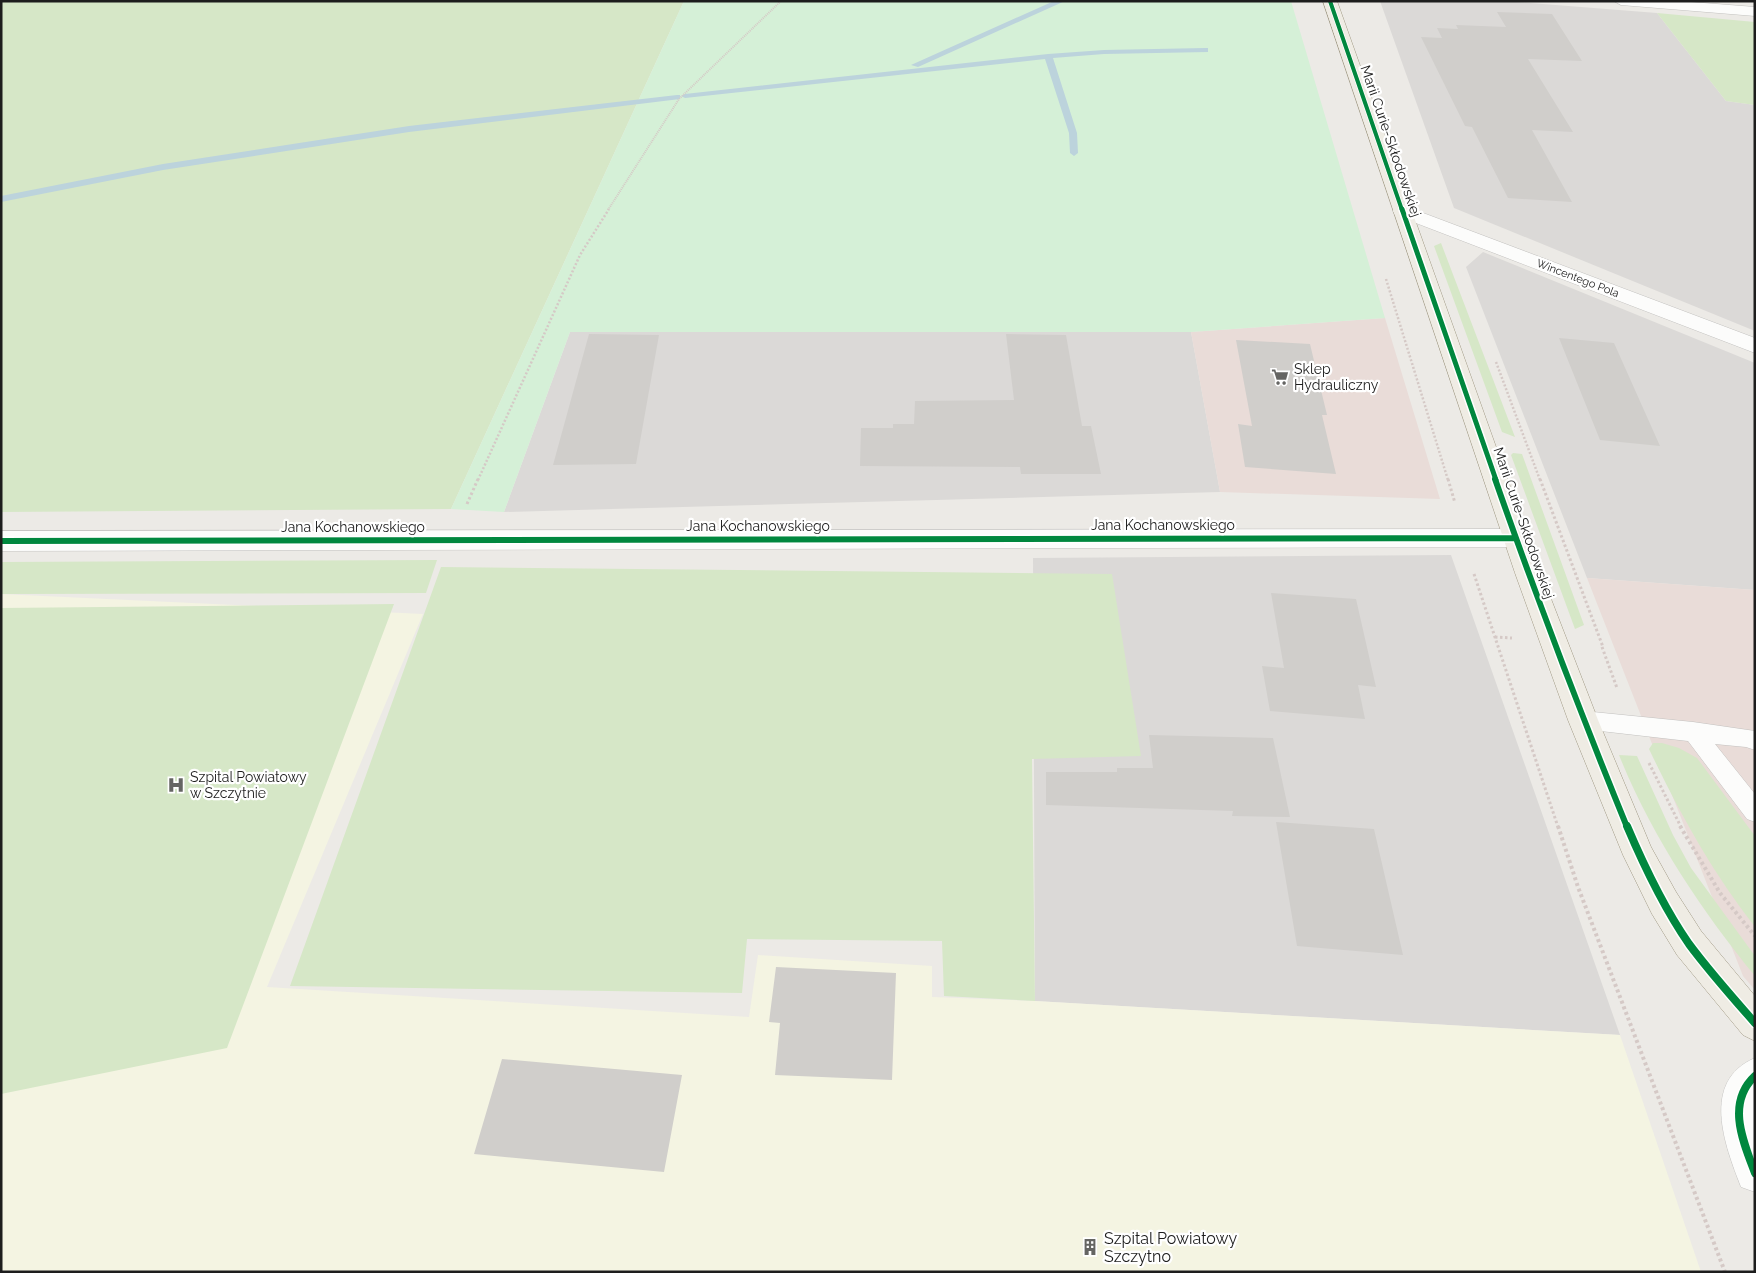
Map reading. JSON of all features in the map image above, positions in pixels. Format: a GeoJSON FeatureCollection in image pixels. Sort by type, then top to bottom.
{"type":"FeatureCollection","features":[{"type":"Feature","properties":{"kind":"main road","name":"Marii Curie-Skłodowskiej"},"geometry":{"type":"LineString","coordinates":[[1330,1],[1515,538],[1583,720],[1639,855],[1689,943],[1755,1023]]}},
{"type":"Feature","properties":{"kind":"street"},"geometry":{"type":"LineString","coordinates":[[1621,1],[1755,12]]}},
{"type":"Feature","properties":{"kind":"street","name":"Wincentego Pola"},"geometry":{"type":"LineString","coordinates":[[1402,210],[1755,346]]}},
{"type":"Feature","properties":{"kind":"street","name":"Jana Kochanowskiego"},"geometry":{"type":"LineString","coordinates":[[1,541],[1515,538]]}},
{"type":"Feature","properties":{"kind":"street"},"geometry":{"type":"LineString","coordinates":[[1755,1076],[1743,1088],[1739,1100],[1739,1112],[1747,1152],[1755,1173]]}},
{"type":"Feature","properties":{"kind":"lane"},"geometry":{"type":"LineString","coordinates":[[1583,720],[1748,738],[1755,742]]}},
{"type":"Feature","properties":{"kind":"lane"},"geometry":{"type":"LineString","coordinates":[[1693,732],[1755,812]]}},
{"type":"Feature","properties":{"kind":"path"},"geometry":{"type":"LineString","coordinates":[[452,539],[580,255],[679,99],[781,1]]}},
{"type":"Feature","properties":{"kind":"path"},"geometry":{"type":"LineString","coordinates":[[1384,271],[1456,508],[1450,513],[1428,514],[1450,561],[1470,561],[1578,887],[1725,1272]]}},
{"type":"Feature","properties":{"kind":"shaded area"},"geometry":{"type":"Polygon","coordinates":[[[1380,1],[1504,1],[1657,13],[1726,101],[1755,105],[1755,331],[1454,208],[1380,1]]]}},
{"type":"Feature","properties":{"kind":"shaded area"},"geometry":{"type":"Polygon","coordinates":[[[1483,252],[1755,363],[1755,590],[1587,578],[1466,267],[1483,252]]]}},
{"type":"Feature","properties":{"kind":"shaded area"},"geometry":{"type":"Polygon","coordinates":[[[1385,318],[1440,499],[1220,492],[1191,332],[1385,318]]]}},
{"type":"Feature","properties":{"kind":"shaded area"},"geometry":{"type":"Polygon","coordinates":[[[570,332],[1191,332],[1220,492],[504,512],[570,332]]]}},
{"type":"Feature","properties":{"kind":"shaded area"},"geometry":{"type":"Polygon","coordinates":[[[1451,555],[1620,1035],[1035,1001],[1033,558],[1451,555]]]}},
{"type":"Feature","properties":{"kind":"shaded area"},"geometry":{"type":"Polygon","coordinates":[[[1587,578],[1755,590],[1755,990],[1743,976],[1587,578]]]}},
{"type":"Feature","properties":{"kind":"shaded area","name":"Szpital Powiatowy w Szczytnie"},"geometry":{"type":"Polygon","coordinates":[[[1,594],[423,614],[267,987],[749,1017],[758,955],[932,966],[932,997],[1035,1001],[1620,1035],[1701,1272],[1,1272],[1,594]]]}},
{"type":"Feature","properties":{"kind":"green space"},"geometry":{"type":"Polygon","coordinates":[[[1,1],[684,1],[451,509],[1,512],[1,1]]]}},
{"type":"Feature","properties":{"kind":"green space"},"geometry":{"type":"Polygon","coordinates":[[[684,1],[1291,1],[1385,318],[1191,332],[570,332],[504,512],[451,509],[684,1]]]}},
{"type":"Feature","properties":{"kind":"green space"},"geometry":{"type":"Polygon","coordinates":[[[1657,13],[1755,22],[1755,105],[1726,101],[1657,13]]]}},
{"type":"Feature","properties":{"kind":"green space"},"geometry":{"type":"Polygon","coordinates":[[[1441,243],[1515,437],[1502,432],[1434,246],[1441,243]]]}},
{"type":"Feature","properties":{"kind":"green space"},"geometry":{"type":"Polygon","coordinates":[[[1513,453],[1522,454],[1584,625],[1575,629],[1511,455],[1513,453]]]}},
{"type":"Feature","properties":{"kind":"green space"},"geometry":{"type":"Polygon","coordinates":[[[437,560],[426,593],[1,594],[1,562],[437,560]]]}},
{"type":"Feature","properties":{"kind":"green space"},"geometry":{"type":"Polygon","coordinates":[[[441,567],[1112,574],[1141,756],[1032,759],[1035,1001],[944,996],[942,941],[747,939],[742,993],[290,986],[441,567]]]}},
{"type":"Feature","properties":{"kind":"green space"},"geometry":{"type":"Polygon","coordinates":[[[394,604],[227,1048],[1,1094],[1,608],[394,604]]]}},
{"type":"Feature","properties":{"kind":"green space"},"geometry":{"type":"Polygon","coordinates":[[[1653,743],[1662,743],[1679,748],[1697,758],[1755,836],[1755,927],[1710,863],[1684,819],[1649,749],[1653,743]]]}},
{"type":"Feature","properties":{"kind":"green space"},"geometry":{"type":"Polygon","coordinates":[[[1619,755],[1637,756],[1673,835],[1691,868],[1755,956],[1755,976],[1715,925],[1679,871],[1646,814],[1619,755]]]}},
{"type":"Feature","properties":{"kind":"building"},"geometry":{"type":"Polygon","coordinates":[[[1497,12],[1552,14],[1582,61],[1528,59],[1573,132],[1532,130],[1572,202],[1508,198],[1472,127],[1465,126],[1421,37],[1442,38],[1437,28],[1458,29],[1456,25],[1506,27],[1497,12]]]}},
{"type":"Feature","properties":{"kind":"building"},"geometry":{"type":"Polygon","coordinates":[[[589,334],[659,335],[636,464],[553,465],[589,334]]]}},
{"type":"Feature","properties":{"kind":"building"},"geometry":{"type":"Polygon","coordinates":[[[1006,334],[1066,335],[1082,426],[1091,426],[1101,474],[1021,474],[1020,467],[860,466],[861,428],[893,428],[893,424],[914,424],[915,401],[1014,400],[1006,334]]]}},
{"type":"Feature","properties":{"kind":"building"},"geometry":{"type":"Polygon","coordinates":[[[1559,338],[1614,343],[1660,446],[1600,440],[1559,338]]]}},
{"type":"Feature","properties":{"kind":"building"},"geometry":{"type":"Polygon","coordinates":[[[1236,340],[1310,344],[1327,415],[1322,415],[1336,474],[1245,467],[1238,424],[1252,426],[1236,340]]]}},
{"type":"Feature","properties":{"kind":"building"},"geometry":{"type":"Polygon","coordinates":[[[1271,593],[1356,599],[1376,687],[1358,685],[1365,719],[1270,711],[1262,666],[1284,668],[1271,593]]]}},
{"type":"Feature","properties":{"kind":"building"},"geometry":{"type":"Polygon","coordinates":[[[1149,735],[1273,738],[1290,817],[1232,816],[1233,811],[1046,805],[1046,772],[1117,772],[1117,768],[1153,768],[1149,735]]]}},
{"type":"Feature","properties":{"kind":"building"},"geometry":{"type":"Polygon","coordinates":[[[1276,822],[1374,829],[1403,955],[1297,946],[1276,822]]]}},
{"type":"Feature","properties":{"kind":"building"},"geometry":{"type":"Polygon","coordinates":[[[776,967],[896,973],[892,1080],[775,1075],[780,1023],[769,1022],[776,967]]]}},
{"type":"Feature","properties":{"kind":"building"},"geometry":{"type":"Polygon","coordinates":[[[502,1059],[682,1075],[664,1172],[474,1154],[502,1059]]]}},
{"type":"Feature","properties":{"kind":"waterway"},"geometry":{"type":"LineString","coordinates":[[915,65],[1061,1]]}},
{"type":"Feature","properties":{"kind":"waterway"},"geometry":{"type":"LineString","coordinates":[[1048,56],[1104,52],[1205,50]]}},
{"type":"Feature","properties":{"kind":"waterway"},"geometry":{"type":"LineString","coordinates":[[685,96],[1048,56]]}},
{"type":"Feature","properties":{"kind":"waterway"},"geometry":{"type":"LineString","coordinates":[[1048,56],[1073,133],[1074,153]]}},
{"type":"Feature","properties":{"kind":"waterway"},"geometry":{"type":"LineString","coordinates":[[1,199],[163,167],[409,129],[677,97]]}},
{"type":"Feature","properties":{"kind":"cycle path"},"geometry":{"type":"LineString","coordinates":[[1330,1],[1528,573],[1583,720],[1639,855],[1664,903],[1689,943],[1755,1023]]}},
{"type":"Feature","properties":{"kind":"cycle path"},"geometry":{"type":"LineString","coordinates":[[1,541],[1515,538]]}},
{"type":"Feature","properties":{"kind":"cycle path"},"geometry":{"type":"LineString","coordinates":[[1755,1076],[1746,1085],[1741,1096],[1739,1109],[1742,1136],[1755,1173]]}},
{"type":"Feature","properties":{"kind":"place","name":"Sklep Hydrauliczny"},"geometry":{"type":"Point","coordinates":[1280,377]}},
{"type":"Feature","properties":{"kind":"place","name":"Szpital Powiatowy w Szczytnie"},"geometry":{"type":"Point","coordinates":[176,785]}},
{"type":"Feature","properties":{"kind":"place","name":"Szpital Powiatowy Szczytno"},"geometry":{"type":"Point","coordinates":[1090,1247]}}]}
